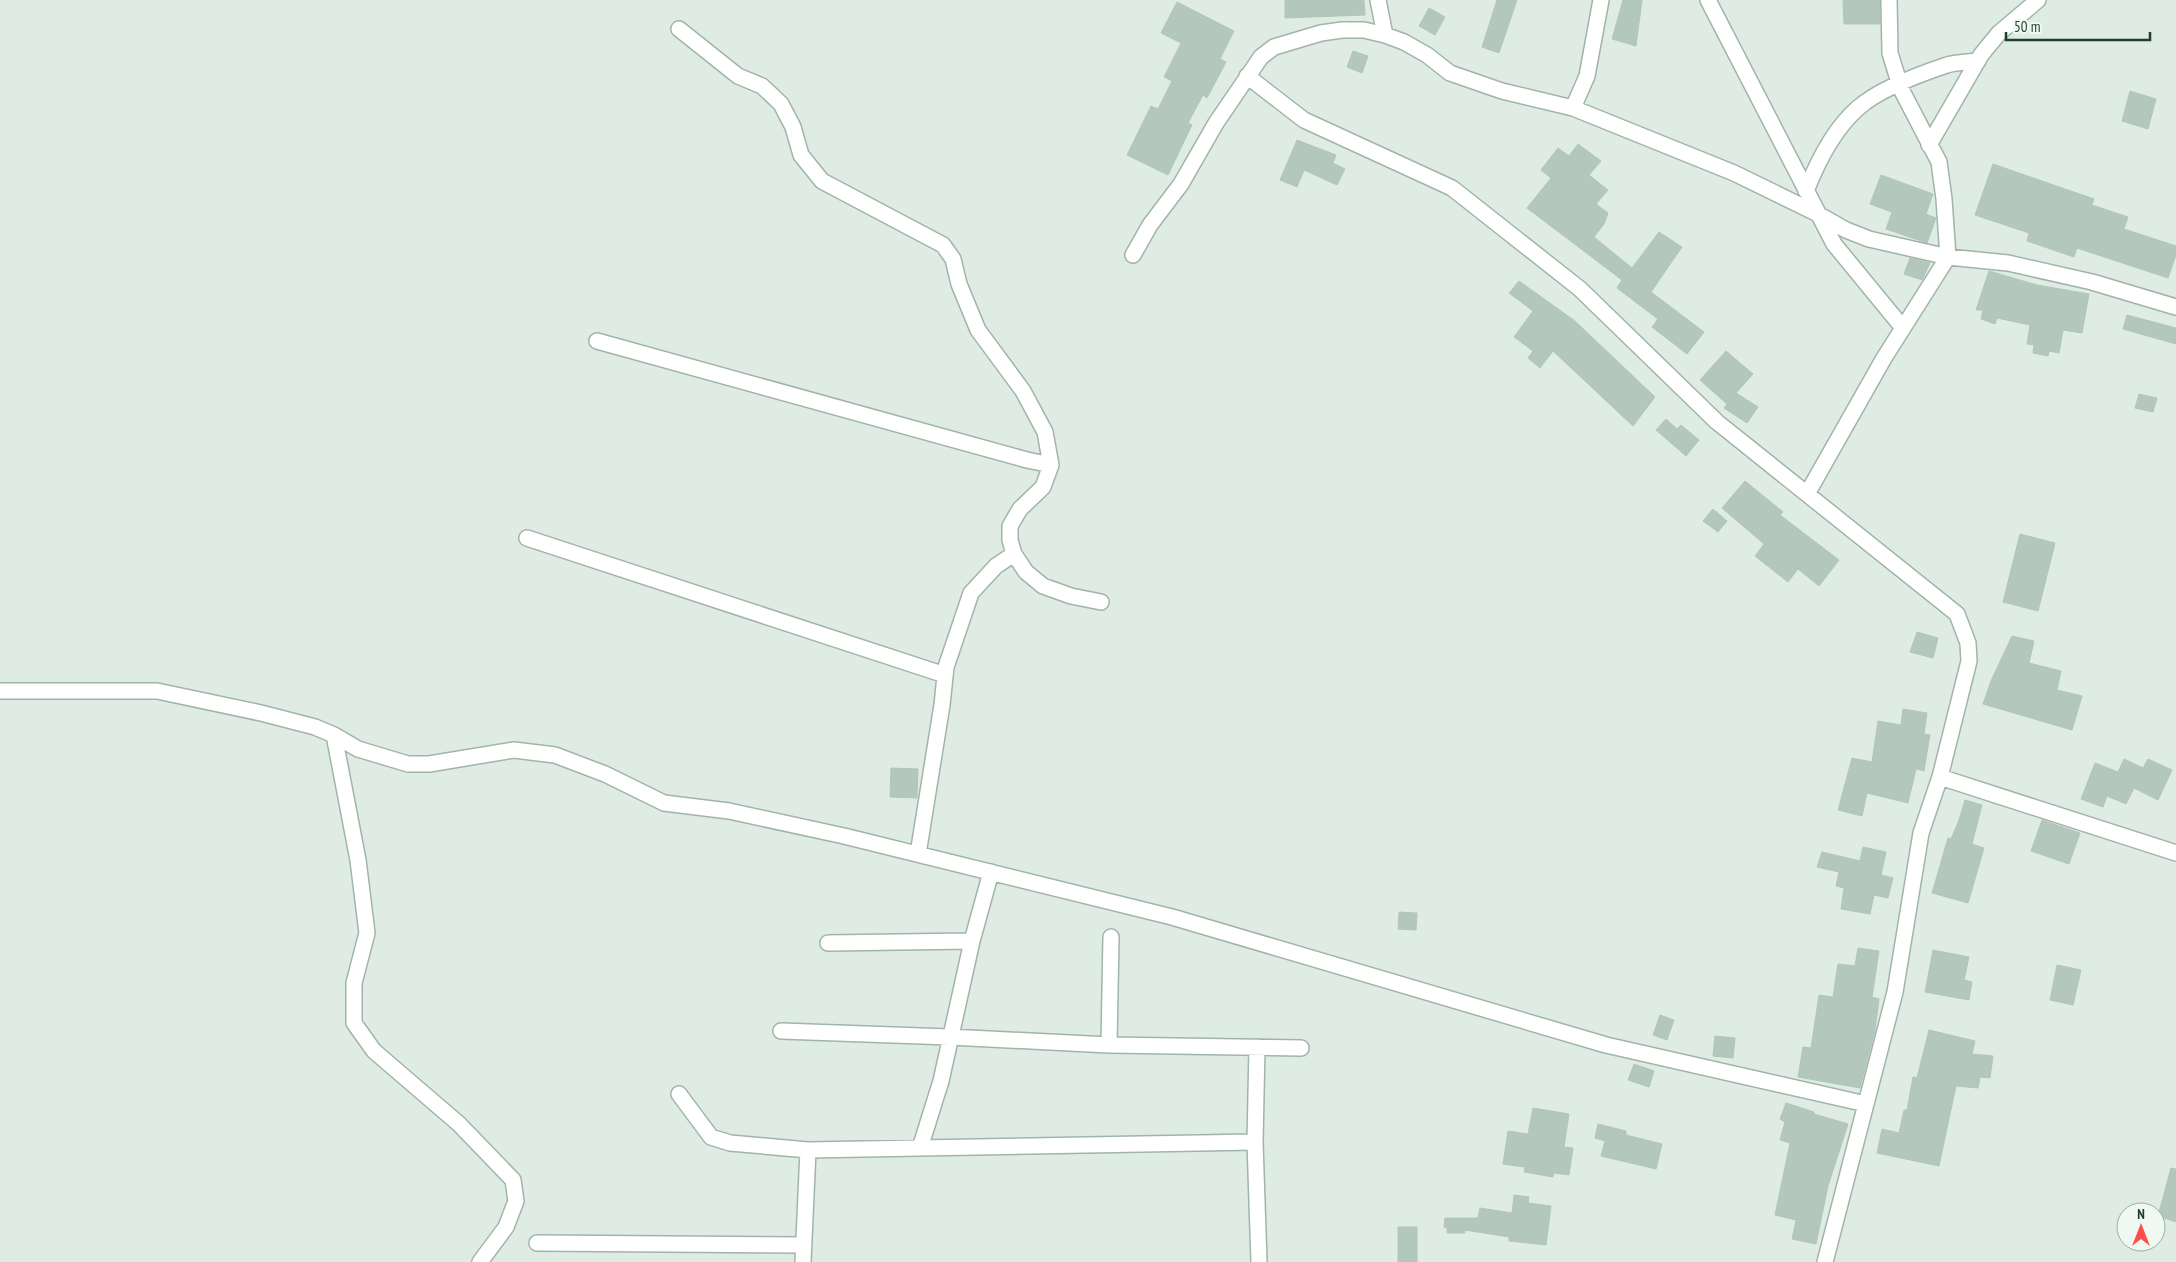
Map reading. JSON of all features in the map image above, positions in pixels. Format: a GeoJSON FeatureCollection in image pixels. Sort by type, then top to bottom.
{"type":"FeatureCollection","features":[{"type":"Feature","properties":{"kind":"street"},"geometry":{"type":"LineString","coordinates":[[1378,0],[1385,35]]}},
{"type":"Feature","properties":{"kind":"street"},"geometry":{"type":"LineString","coordinates":[[1573,108],[1587,76],[1601,0]]}},
{"type":"Feature","properties":{"kind":"street"},"geometry":{"type":"LineString","coordinates":[[1708,0],[1834,244],[1903,328]]}},
{"type":"Feature","properties":{"kind":"street"},"geometry":{"type":"LineString","coordinates":[[1807,494],[1903,328],[1948,257],[1939,162],[1928,145],[1900,84],[1890,53],[1889,0]]}},
{"type":"Feature","properties":{"kind":"street"},"geometry":{"type":"LineString","coordinates":[[1928,145],[1978,60],[1999,33],[2038,0]]}},
{"type":"Feature","properties":{"kind":"street"},"geometry":{"type":"LineString","coordinates":[[680,29],[738,76],[762,86],[781,104],[793,127],[801,155],[822,181],[943,245],[953,259],[959,284],[978,330],[1023,391],[1045,432],[1051,465],[1042,487],[1020,509],[1010,526],[1010,540],[1014,554],[1026,572],[1042,586],[1071,596],[1101,602]]}},
{"type":"Feature","properties":{"kind":"street"},"geometry":{"type":"LineString","coordinates":[[1132,256],[1150,224],[1181,184],[1216,123],[1261,57],[1274,47],[1321,32],[1364,30],[1385,35],[1427,55],[1450,73],[1502,92],[1573,108],[1734,173],[1818,214],[1846,230],[1868,239],[1948,257],[2017,265],[2092,282],[2176,307]]}},
{"type":"Feature","properties":{"kind":"street"},"geometry":{"type":"LineString","coordinates":[[1806,192],[1817,164],[1824,156],[1844,122],[1859,107],[1878,94],[1900,84],[1949,65],[1978,60]]}},
{"type":"Feature","properties":{"kind":"street"},"geometry":{"type":"LineString","coordinates":[[1247,76],[1304,120],[1452,188],[1580,289],[1717,422],[1957,614],[1963,626],[1968,643],[1969,661],[1940,777],[1921,833],[1895,992],[1825,1262]]}},
{"type":"Feature","properties":{"kind":"street"},"geometry":{"type":"LineString","coordinates":[[597,341],[1027,460],[1051,465]]}},
{"type":"Feature","properties":{"kind":"street"},"geometry":{"type":"LineString","coordinates":[[527,538],[945,676]]}},
{"type":"Feature","properties":{"kind":"street"},"geometry":{"type":"LineString","coordinates":[[918,854],[946,667],[971,593],[996,566],[1014,554]]}},
{"type":"Feature","properties":{"kind":"street"},"geometry":{"type":"LineString","coordinates":[[0,691],[158,691],[261,713],[315,727],[334,735],[358,749],[408,764],[430,764],[514,750],[555,755],[605,774],[664,802],[729,811],[918,854],[1172,917],[1606,1046],[1866,1104]]}},
{"type":"Feature","properties":{"kind":"street"},"geometry":{"type":"LineString","coordinates":[[334,735],[358,860],[367,933],[354,983],[354,1023],[374,1051],[458,1124],[513,1180],[516,1201],[506,1227],[480,1262]]}},
{"type":"Feature","properties":{"kind":"street"},"geometry":{"type":"LineString","coordinates":[[1940,777],[2176,853]]}},
{"type":"Feature","properties":{"kind":"street"},"geometry":{"type":"LineString","coordinates":[[920,1148],[941,1081],[972,941],[991,872]]}},
{"type":"Feature","properties":{"kind":"street"},"geometry":{"type":"LineString","coordinates":[[1109,1045],[1112,937]]}},
{"type":"Feature","properties":{"kind":"street"},"geometry":{"type":"LineString","coordinates":[[828,943],[972,941]]}},
{"type":"Feature","properties":{"kind":"street"},"geometry":{"type":"LineString","coordinates":[[781,1032],[950,1037],[1109,1045],[1301,1048]]}},
{"type":"Feature","properties":{"kind":"street"},"geometry":{"type":"LineString","coordinates":[[1257,1047],[1255,1142],[1259,1262]]}},
{"type":"Feature","properties":{"kind":"street"},"geometry":{"type":"LineString","coordinates":[[679,1094],[711,1137],[730,1143],[808,1150],[1255,1142]]}},
{"type":"Feature","properties":{"kind":"street"},"geometry":{"type":"LineString","coordinates":[[803,1262],[808,1150]]}},
{"type":"Feature","properties":{"kind":"street"},"geometry":{"type":"LineString","coordinates":[[537,1243],[804,1246]]}},
{"type":"Feature","properties":{"kind":"building"},"geometry":{"type":"Polygon","coordinates":[[[1285,0],[1364,0],[1365,15],[1285,18],[1285,0]]]}},
{"type":"Feature","properties":{"kind":"building"},"geometry":{"type":"Polygon","coordinates":[[[1497,0],[1517,0],[1499,53],[1482,47],[1497,0]]]}},
{"type":"Feature","properties":{"kind":"building"},"geometry":{"type":"Polygon","coordinates":[[[1623,0],[1642,0],[1636,46],[1612,39],[1623,0]]]}},
{"type":"Feature","properties":{"kind":"building"},"geometry":{"type":"Polygon","coordinates":[[[1843,0],[1880,0],[1880,24],[1844,24],[1843,0]]]}},
{"type":"Feature","properties":{"kind":"building"},"geometry":{"type":"Polygon","coordinates":[[[1177,2],[1234,31],[1220,59],[1226,62],[1207,98],[1203,95],[1188,123],[1192,125],[1168,175],[1127,155],[1151,106],[1158,109],[1172,81],[1164,77],[1181,43],[1161,33],[1177,2]]]}},
{"type":"Feature","properties":{"kind":"building"},"geometry":{"type":"Polygon","coordinates":[[[1429,8],[1445,17],[1435,35],[1419,26],[1429,8]]]}},
{"type":"Feature","properties":{"kind":"building"},"geometry":{"type":"Polygon","coordinates":[[[1353,51],[1368,56],[1362,73],[1347,67],[1353,51]]]}},
{"type":"Feature","properties":{"kind":"building"},"geometry":{"type":"Polygon","coordinates":[[[2130,91],[2156,99],[2148,129],[2122,121],[2130,91]]]}},
{"type":"Feature","properties":{"kind":"building"},"geometry":{"type":"Polygon","coordinates":[[[1297,140],[1336,155],[1333,163],[1345,169],[1337,185],[1304,170],[1297,187],[1280,180],[1297,140]]]}},
{"type":"Feature","properties":{"kind":"building"},"geometry":{"type":"Polygon","coordinates":[[[1578,144],[1601,161],[1589,175],[1608,190],[1596,204],[1608,213],[1604,224],[1594,237],[1632,268],[1659,232],[1682,247],[1651,292],[1704,332],[1687,354],[1652,327],[1658,319],[1617,288],[1622,280],[1527,208],[1551,178],[1541,170],[1558,148],[1569,156],[1578,144]]]}},
{"type":"Feature","properties":{"kind":"building"},"geometry":{"type":"Polygon","coordinates":[[[1993,164],[2094,199],[2092,205],[2128,217],[2124,229],[2176,246],[2176,255],[2168,278],[2077,248],[2074,257],[2027,241],[2029,233],[1975,215],[1993,164]]]}},
{"type":"Feature","properties":{"kind":"building"},"geometry":{"type":"Polygon","coordinates":[[[1881,175],[1933,194],[1926,214],[1936,218],[1927,243],[1886,229],[1892,212],[1870,204],[1881,175]]]}},
{"type":"Feature","properties":{"kind":"building"},"geometry":{"type":"Polygon","coordinates":[[[1910,258],[1930,263],[1922,280],[1904,274],[1910,258]]]}},
{"type":"Feature","properties":{"kind":"building"},"geometry":{"type":"Polygon","coordinates":[[[1989,271],[2037,285],[2089,294],[2082,333],[2063,330],[2059,353],[2049,351],[2048,356],[2033,353],[2034,345],[2027,344],[2030,325],[1997,318],[1995,324],[1981,319],[1983,310],[1976,310],[1989,271]]]}},
{"type":"Feature","properties":{"kind":"building"},"geometry":{"type":"Polygon","coordinates":[[[1519,281],[1575,321],[1655,397],[1633,426],[1553,351],[1540,368],[1528,358],[1533,351],[1514,337],[1533,311],[1509,293],[1519,281]]]}},
{"type":"Feature","properties":{"kind":"building"},"geometry":{"type":"Polygon","coordinates":[[[2127,315],[2176,328],[2176,344],[2123,329],[2127,315]]]}},
{"type":"Feature","properties":{"kind":"building"},"geometry":{"type":"Polygon","coordinates":[[[1726,351],[1753,374],[1736,393],[1758,407],[1747,423],[1724,408],[1727,404],[1700,380],[1726,351]]]}},
{"type":"Feature","properties":{"kind":"building"},"geometry":{"type":"Polygon","coordinates":[[[2139,394],[2157,398],[2153,412],[2135,408],[2139,394]]]}},
{"type":"Feature","properties":{"kind":"building"},"geometry":{"type":"Polygon","coordinates":[[[1666,419],[1677,429],[1681,425],[1699,440],[1686,456],[1656,430],[1666,419]]]}},
{"type":"Feature","properties":{"kind":"building"},"geometry":{"type":"Polygon","coordinates":[[[1745,481],[1783,512],[1780,515],[1839,560],[1819,586],[1798,569],[1788,582],[1755,556],[1764,544],[1722,508],[1745,481]]]}},
{"type":"Feature","properties":{"kind":"building"},"geometry":{"type":"Polygon","coordinates":[[[1713,509],[1727,521],[1718,532],[1703,521],[1713,509]]]}},
{"type":"Feature","properties":{"kind":"building"},"geometry":{"type":"Polygon","coordinates":[[[2020,534],[2055,543],[2038,611],[2003,602],[2020,534]]]}},
{"type":"Feature","properties":{"kind":"building"},"geometry":{"type":"Polygon","coordinates":[[[1917,632],[1938,638],[1933,658],[1910,652],[1917,632]]]}},
{"type":"Feature","properties":{"kind":"building"},"geometry":{"type":"Polygon","coordinates":[[[2012,636],[2034,641],[2029,663],[2061,671],[2057,690],[2082,696],[2072,730],[1983,704],[1991,681],[2012,636]]]}},
{"type":"Feature","properties":{"kind":"building"},"geometry":{"type":"Polygon","coordinates":[[[1903,709],[1927,713],[1924,734],[1930,735],[1924,771],[1916,769],[1908,803],[1867,793],[1862,816],[1838,810],[1852,758],[1872,762],[1878,721],[1901,725],[1903,709]]]}},
{"type":"Feature","properties":{"kind":"building"},"geometry":{"type":"Polygon","coordinates":[[[2124,759],[2143,768],[2148,759],[2172,770],[2158,800],[2134,788],[2126,804],[2107,796],[2103,807],[2081,799],[2095,763],[2118,772],[2124,759]]]}},
{"type":"Feature","properties":{"kind":"building"},"geometry":{"type":"Polygon","coordinates":[[[891,768],[918,769],[917,798],[890,797],[891,768]]]}},
{"type":"Feature","properties":{"kind":"building"},"geometry":{"type":"Polygon","coordinates":[[[1965,800],[1982,805],[1972,844],[1984,848],[1968,903],[1932,893],[1948,838],[1951,839],[1965,800]]]}},
{"type":"Feature","properties":{"kind":"building"},"geometry":{"type":"Polygon","coordinates":[[[2042,820],[2080,833],[2069,864],[2031,851],[2042,820]]]}},
{"type":"Feature","properties":{"kind":"building"},"geometry":{"type":"Polygon","coordinates":[[[1863,847],[1886,852],[1881,875],[1893,878],[1888,898],[1874,895],[1870,914],[1841,909],[1844,888],[1836,886],[1839,872],[1817,867],[1822,852],[1860,861],[1863,847]]]}},
{"type":"Feature","properties":{"kind":"building"},"geometry":{"type":"Polygon","coordinates":[[[1399,912],[1417,913],[1416,930],[1398,929],[1399,912]]]}},
{"type":"Feature","properties":{"kind":"building"},"geometry":{"type":"Polygon","coordinates":[[[1858,948],[1879,951],[1872,997],[1879,999],[1875,1030],[1860,1088],[1798,1077],[1803,1047],[1811,1048],[1819,995],[1833,997],[1838,964],[1855,966],[1858,948]]]}},
{"type":"Feature","properties":{"kind":"building"},"geometry":{"type":"Polygon","coordinates":[[[1933,950],[1969,957],[1964,980],[1972,982],[1969,1000],[1925,992],[1933,950]]]}},
{"type":"Feature","properties":{"kind":"building"},"geometry":{"type":"Polygon","coordinates":[[[2057,965],[2081,970],[2073,1005],[2050,1000],[2057,965]]]}},
{"type":"Feature","properties":{"kind":"building"},"geometry":{"type":"Polygon","coordinates":[[[1660,1015],[1674,1020],[1667,1040],[1653,1035],[1660,1015]]]}},
{"type":"Feature","properties":{"kind":"building"},"geometry":{"type":"Polygon","coordinates":[[[1929,1030],[1975,1041],[1972,1054],[1993,1056],[1990,1078],[1980,1077],[1978,1088],[1956,1086],[1939,1166],[1877,1153],[1882,1129],[1899,1133],[1904,1110],[1907,1110],[1913,1077],[1917,1078],[1929,1030]]]}},
{"type":"Feature","properties":{"kind":"building"},"geometry":{"type":"Polygon","coordinates":[[[1715,1036],[1735,1038],[1733,1058],[1713,1056],[1715,1036]]]}},
{"type":"Feature","properties":{"kind":"building"},"geometry":{"type":"Polygon","coordinates":[[[1634,1064],[1654,1071],[1649,1087],[1628,1080],[1634,1064]]]}},
{"type":"Feature","properties":{"kind":"building"},"geometry":{"type":"Polygon","coordinates":[[[1786,1103],[1848,1124],[1828,1186],[1816,1244],[1792,1239],[1796,1220],[1775,1215],[1790,1143],[1780,1140],[1785,1122],[1780,1119],[1786,1103]]]}},
{"type":"Feature","properties":{"kind":"building"},"geometry":{"type":"Polygon","coordinates":[[[1533,1108],[1569,1114],[1564,1147],[1573,1148],[1569,1175],[1554,1173],[1553,1177],[1524,1172],[1525,1167],[1503,1164],[1508,1131],[1528,1134],[1533,1108]]]}},
{"type":"Feature","properties":{"kind":"building"},"geometry":{"type":"Polygon","coordinates":[[[1598,1124],[1626,1131],[1626,1135],[1662,1144],[1656,1169],[1601,1156],[1605,1141],[1595,1138],[1598,1124]]]}},
{"type":"Feature","properties":{"kind":"building"},"geometry":{"type":"Polygon","coordinates":[[[2171,1168],[2176,1169],[2176,1222],[2166,1219],[2166,1202],[2162,1202],[2171,1168]]]}},
{"type":"Feature","properties":{"kind":"building"},"geometry":{"type":"Polygon","coordinates":[[[1514,1195],[1529,1197],[1528,1203],[1551,1206],[1546,1245],[1509,1241],[1509,1237],[1465,1230],[1465,1233],[1447,1233],[1447,1228],[1444,1227],[1445,1218],[1478,1218],[1480,1208],[1512,1213],[1514,1195]]]}},
{"type":"Feature","properties":{"kind":"building"},"geometry":{"type":"Polygon","coordinates":[[[1398,1227],[1417,1227],[1417,1262],[1398,1262],[1398,1227]]]}}]}
